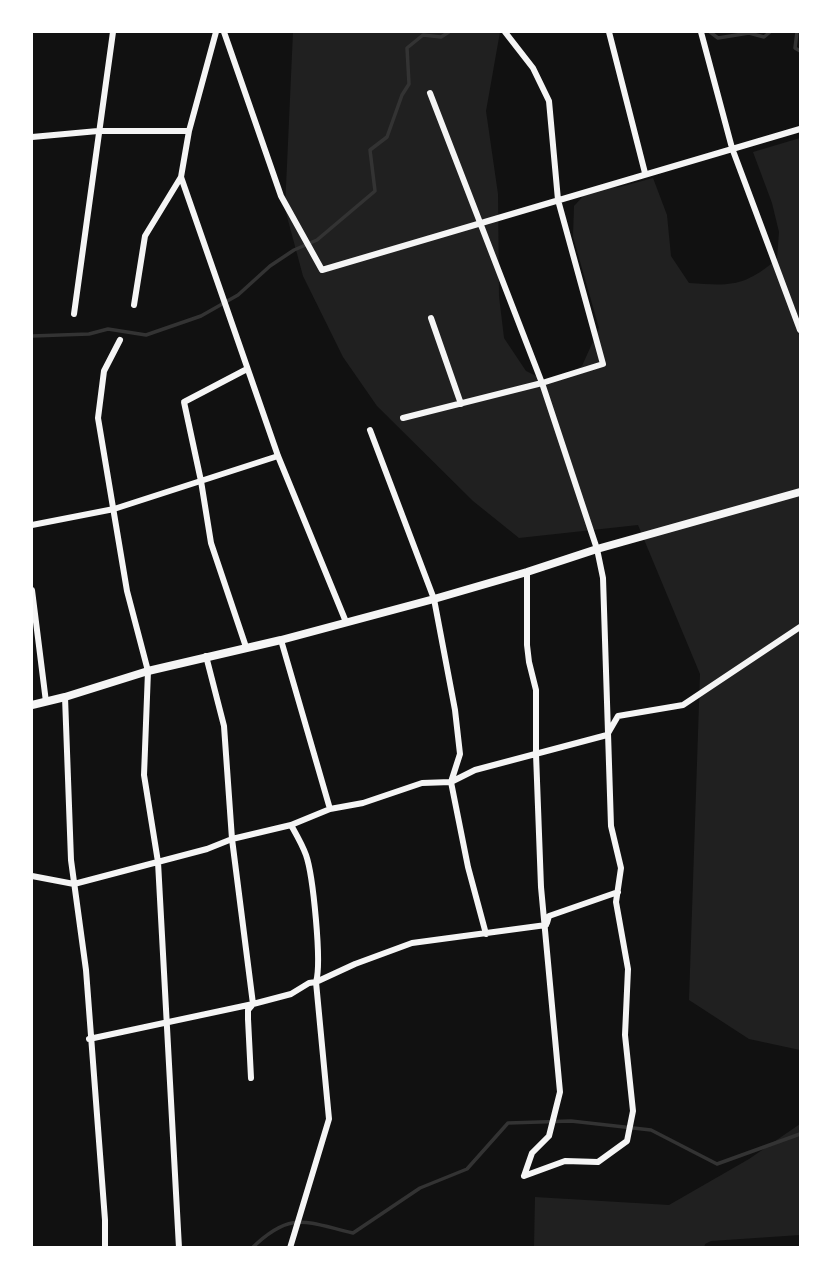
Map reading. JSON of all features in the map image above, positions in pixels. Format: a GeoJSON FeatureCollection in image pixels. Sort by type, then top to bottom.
{"type":"FeatureCollection","features":[{"type":"Feature","properties":{"kind":"street"},"geometry":{"type":"LineString","coordinates":[[74,314],[113,32]]}},
{"type":"Feature","properties":{"kind":"street"},"geometry":{"type":"LineString","coordinates":[[134,305],[145,236],[181,177],[189,131],[216,32]]}},
{"type":"Feature","properties":{"kind":"street"},"geometry":{"type":"LineString","coordinates":[[224,32],[281,196],[322,270],[800,129]]}},
{"type":"Feature","properties":{"kind":"street"},"geometry":{"type":"LineString","coordinates":[[403,418],[542,383],[603,364],[558,200],[549,101],[533,68],[505,32]]}},
{"type":"Feature","properties":{"kind":"street"},"geometry":{"type":"LineString","coordinates":[[609,32],[645,173]]}},
{"type":"Feature","properties":{"kind":"street"},"geometry":{"type":"LineString","coordinates":[[701,32],[732,148],[800,330]]}},
{"type":"Feature","properties":{"kind":"street"},"geometry":{"type":"LineString","coordinates":[[430,93],[542,383],[597,549],[603,579],[611,826],[621,869],[616,902],[617,922],[623,936],[628,969],[625,1035],[633,1111],[627,1141],[598,1162],[565,1161],[524,1176],[532,1153],[549,1136],[560,1092],[541,887],[536,690],[528,662],[527,572]]}},
{"type":"Feature","properties":{"kind":"street"},"geometry":{"type":"LineString","coordinates":[[32,137],[98,131],[189,131]]}},
{"type":"Feature","properties":{"kind":"street"},"geometry":{"type":"LineString","coordinates":[[181,177],[278,456],[346,622]]}},
{"type":"Feature","properties":{"kind":"street"},"geometry":{"type":"LineString","coordinates":[[431,318],[461,404]]}},
{"type":"Feature","properties":{"kind":"street"},"geometry":{"type":"LineString","coordinates":[[120,341],[104,371],[98,418],[127,591],[148,671],[144,775],[158,862],[179,1248]]}},
{"type":"Feature","properties":{"kind":"street"},"geometry":{"type":"LineString","coordinates":[[246,647],[211,543],[184,402],[247,369]]}},
{"type":"Feature","properties":{"kind":"street"},"geometry":{"type":"LineString","coordinates":[[370,430],[434,599],[460,754],[451,782],[468,866],[486,934]]}},
{"type":"Feature","properties":{"kind":"street"},"geometry":{"type":"LineString","coordinates":[[32,525],[114,509],[278,456]]}},
{"type":"Feature","properties":{"kind":"street"},"geometry":{"type":"LineString","coordinates":[[32,705],[148,671],[281,640],[434,599],[597,549],[800,492]]}},
{"type":"Feature","properties":{"kind":"street"},"geometry":{"type":"LineString","coordinates":[[32,590],[46,702]]}},
{"type":"Feature","properties":{"kind":"street"},"geometry":{"type":"LineString","coordinates":[[32,876],[74,884],[291,825],[330,810],[363,803],[422,783],[451,782],[475,770],[607,735],[618,716],[682,705],[800,627]]}},
{"type":"Feature","properties":{"kind":"street"},"geometry":{"type":"LineString","coordinates":[[281,640],[330,810]]}},
{"type":"Feature","properties":{"kind":"street"},"geometry":{"type":"LineString","coordinates":[[206,656],[224,726],[232,839],[253,1004],[248,1010],[251,1078]]}},
{"type":"Feature","properties":{"kind":"street"},"geometry":{"type":"LineString","coordinates":[[65,697],[68,804],[74,884],[86,970],[89,1039],[106,1220],[104,1248]]}},
{"type":"Feature","properties":{"kind":"street"},"geometry":{"type":"LineString","coordinates":[[290,1248],[330,1119],[316,982],[318,960],[312,886],[306,855],[291,825]]}},
{"type":"Feature","properties":{"kind":"street"},"geometry":{"type":"LineString","coordinates":[[546,925],[549,916],[618,891]]}},
{"type":"Feature","properties":{"kind":"street"},"geometry":{"type":"LineString","coordinates":[[89,1039],[291,995],[309,983],[412,943],[546,925]]}},
{"type":"Feature","properties":{"kind":"shaded area"},"geometry":{"type":"Polygon","coordinates":[[[293,32],[500,32],[486,111],[498,194],[499,296],[504,338],[526,371],[551,383],[582,366],[599,328],[573,237],[574,206],[590,189],[620,187],[653,178],[667,215],[671,256],[689,283],[736,283],[755,275],[777,259],[779,232],[772,203],[753,152],[800,138],[800,1050],[749,1039],[689,1000],[700,674],[638,525],[519,538],[473,501],[377,406],[343,357],[303,276],[285,209],[293,32]]]}},
{"type":"Feature","properties":{"kind":"shaded area"},"geometry":{"type":"Polygon","coordinates":[[[800,1124],[800,1235],[711,1241],[705,1244],[704,1248],[534,1247],[535,1197],[669,1205],[749,1159],[800,1124]]]}},
{"type":"Feature","properties":{"kind":"waterway"},"geometry":{"type":"LineString","coordinates":[[32,336],[89,334],[108,329],[146,335],[201,316],[238,295],[270,266],[294,250],[317,240],[375,191],[370,150],[387,137],[402,95],[409,84],[407,48],[423,35],[441,37],[449,32]]}},
{"type":"Feature","properties":{"kind":"waterway"},"geometry":{"type":"LineString","coordinates":[[710,32],[718,38],[749,33],[764,37],[770,32]]}},
{"type":"Feature","properties":{"kind":"waterway"},"geometry":{"type":"LineString","coordinates":[[797,32],[795,48],[800,51]]}},
{"type":"Feature","properties":{"kind":"waterway"},"geometry":{"type":"LineString","coordinates":[[252,1248],[278,1228],[300,1222],[353,1233],[420,1188],[467,1169],[508,1123],[571,1121],[651,1130],[717,1164],[800,1134]]}}]}
